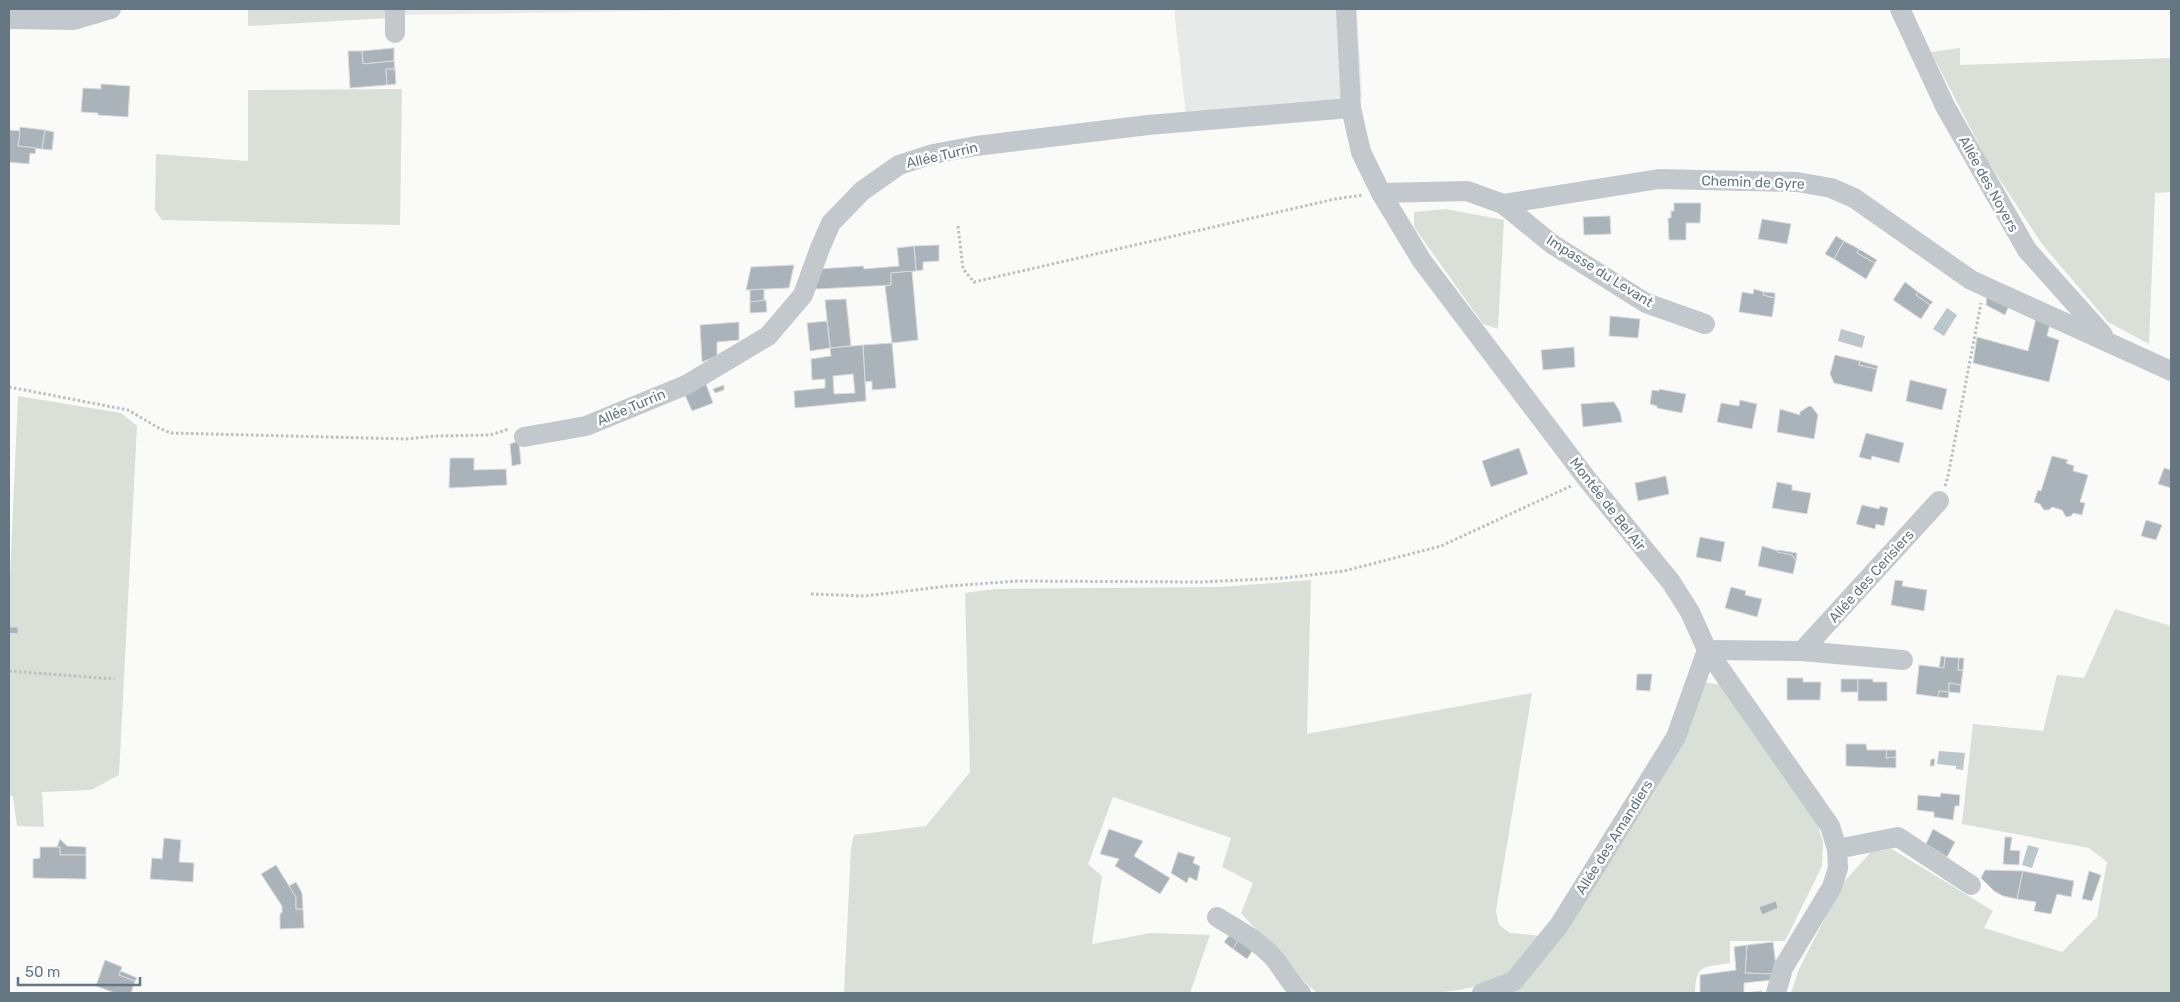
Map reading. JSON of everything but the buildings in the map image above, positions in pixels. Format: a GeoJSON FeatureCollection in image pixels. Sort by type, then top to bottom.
{"type":"FeatureCollection","features":[{"type":"Feature","properties":{"kind":"street"},"geometry":{"type":"LineString","coordinates":[[9,19],[74,20],[111,9]]}},
{"type":"Feature","properties":{"kind":"street"},"geometry":{"type":"LineString","coordinates":[[395,9],[395,33]]}},
{"type":"Feature","properties":{"kind":"street","name":"Montée de Bel Air"},"geometry":{"type":"LineString","coordinates":[[1346,9],[1351,108],[1361,152],[1381,193],[1422,261],[1587,479],[1671,582],[1690,612],[1706,650],[1830,826],[1837,849],[1838,868],[1832,887],[1783,968],[1776,993]]}},
{"type":"Feature","properties":{"kind":"street","name":"Allée des Noyers"},"geometry":{"type":"LineString","coordinates":[[1900,9],[1945,106],[2027,250],[2107,340]]}},
{"type":"Feature","properties":{"kind":"street","name":"Allée Turrin"},"geometry":{"type":"LineString","coordinates":[[518,433],[586,426],[686,385],[768,336],[803,295],[831,223],[862,191],[899,166],[933,154],[986,145],[1148,125],[1351,108]]}},
{"type":"Feature","properties":{"kind":"street","name":"Chemin de Gyre"},"geometry":{"type":"LineString","coordinates":[[1381,193],[1467,191],[1503,204],[1659,179],[1797,182],[1831,188],[1854,198],[1971,280],[2107,340],[2171,371]]}},
{"type":"Feature","properties":{"kind":"street","name":"Impasse du Levant"},"geometry":{"type":"LineString","coordinates":[[1503,204],[1552,244],[1646,303],[1705,324]]}},
{"type":"Feature","properties":{"kind":"street","name":"Allée des Cerisiers"},"geometry":{"type":"LineString","coordinates":[[1802,651],[1939,501]]}},
{"type":"Feature","properties":{"kind":"street"},"geometry":{"type":"LineString","coordinates":[[1706,650],[1802,651],[1903,660]]}},
{"type":"Feature","properties":{"kind":"street","name":"Allée des Amandiers"},"geometry":{"type":"LineString","coordinates":[[1482,993],[1514,981],[1560,924],[1676,737],[1706,650]]}},
{"type":"Feature","properties":{"kind":"street"},"geometry":{"type":"LineString","coordinates":[[1837,849],[1898,837],[1971,886]]}},
{"type":"Feature","properties":{"kind":"street"},"geometry":{"type":"LineString","coordinates":[[1217,918],[1261,946],[1273,957],[1294,988],[1301,993]]}},
{"type":"Feature","properties":{"kind":"path"},"geometry":{"type":"LineString","coordinates":[[958,226],[963,269],[974,282],[1335,199],[1381,193]]}},
{"type":"Feature","properties":{"kind":"path"},"geometry":{"type":"LineString","coordinates":[[1939,501],[1948,476],[1984,285]]}},
{"type":"Feature","properties":{"kind":"path"},"geometry":{"type":"LineString","coordinates":[[9,387],[128,410],[171,433],[408,439],[518,433]]}},
{"type":"Feature","properties":{"kind":"path"},"geometry":{"type":"LineString","coordinates":[[811,594],[865,596],[948,586],[1018,581],[1238,580],[1284,578],[1344,571],[1441,546],[1587,479]]}},
{"type":"Feature","properties":{"kind":"path"},"geometry":{"type":"LineString","coordinates":[[9,671],[115,679]]}},
{"type":"Feature","properties":{"kind":"shaded area"},"geometry":{"type":"Polygon","coordinates":[[[248,9],[387,9],[388,18],[248,26],[248,9]]]}},
{"type":"Feature","properties":{"kind":"shaded area"},"geometry":{"type":"Polygon","coordinates":[[[401,9],[760,9],[401,15],[401,9]]]}},
{"type":"Feature","properties":{"kind":"shaded area"},"geometry":{"type":"Polygon","coordinates":[[[1174,9],[1357,9],[1362,97],[1328,103],[1186,115],[1174,9]]]}},
{"type":"Feature","properties":{"kind":"shaded area"},"geometry":{"type":"Polygon","coordinates":[[[1960,48],[1960,65],[2171,58],[2171,192],[2155,193],[2149,344],[2108,322],[2042,244],[1988,162],[1931,52],[1960,48]]]}},
{"type":"Feature","properties":{"kind":"shaded area"},"geometry":{"type":"Polygon","coordinates":[[[402,89],[400,225],[162,220],[155,210],[156,154],[248,161],[248,90],[402,89]]]}},
{"type":"Feature","properties":{"kind":"shaded area"},"geometry":{"type":"Polygon","coordinates":[[[1446,209],[1504,220],[1498,329],[1483,324],[1414,227],[1414,212],[1446,209]]]}},
{"type":"Feature","properties":{"kind":"shaded area"},"geometry":{"type":"Polygon","coordinates":[[[1947,308],[1957,315],[1944,336],[1933,329],[1947,308]]]}},
{"type":"Feature","properties":{"kind":"shaded area"},"geometry":{"type":"Polygon","coordinates":[[[1841,329],[1865,336],[1862,348],[1838,341],[1841,329]]]}},
{"type":"Feature","properties":{"kind":"shaded area"},"geometry":{"type":"Polygon","coordinates":[[[18,396],[121,413],[137,426],[119,775],[91,790],[42,792],[44,827],[17,826],[13,796],[9,796],[9,600],[18,396]]]}},
{"type":"Feature","properties":{"kind":"shaded area"},"geometry":{"type":"Polygon","coordinates":[[[1311,580],[1307,734],[1532,693],[1496,911],[1499,925],[1510,933],[1541,936],[1513,971],[1490,983],[1442,992],[1416,994],[1317,993],[1296,974],[1241,913],[1253,883],[1222,867],[1231,838],[1113,797],[1088,864],[1102,876],[1092,944],[1151,933],[1210,935],[1190,993],[844,993],[851,848],[854,835],[926,826],[970,772],[965,593],[994,589],[1220,587],[1311,580]]]}},
{"type":"Feature","properties":{"kind":"shaded area"},"geometry":{"type":"Polygon","coordinates":[[[2115,609],[2171,626],[2171,993],[1791,993],[1799,969],[1843,883],[1871,852],[1892,849],[1993,911],[1984,928],[2062,952],[2097,917],[2107,862],[2089,848],[1962,824],[1973,724],[2043,731],[2057,675],[2084,678],[2115,609]]]}},
{"type":"Feature","properties":{"kind":"shaded area"},"geometry":{"type":"Polygon","coordinates":[[[1699,681],[1720,685],[1814,812],[1823,842],[1822,866],[1785,941],[1730,941],[1730,963],[1707,967],[1699,972],[1695,993],[1509,993],[1525,983],[1546,956],[1699,681]]]}},
{"type":"Feature","properties":{"kind":"shaded area"},"geometry":{"type":"Polygon","coordinates":[[[1939,751],[1965,753],[1963,770],[1956,769],[1956,766],[1937,764],[1939,751]]]}},
{"type":"Feature","properties":{"kind":"shaded area"},"geometry":{"type":"Polygon","coordinates":[[[2028,845],[2039,848],[2032,868],[2022,865],[2028,845]]]}}]}
